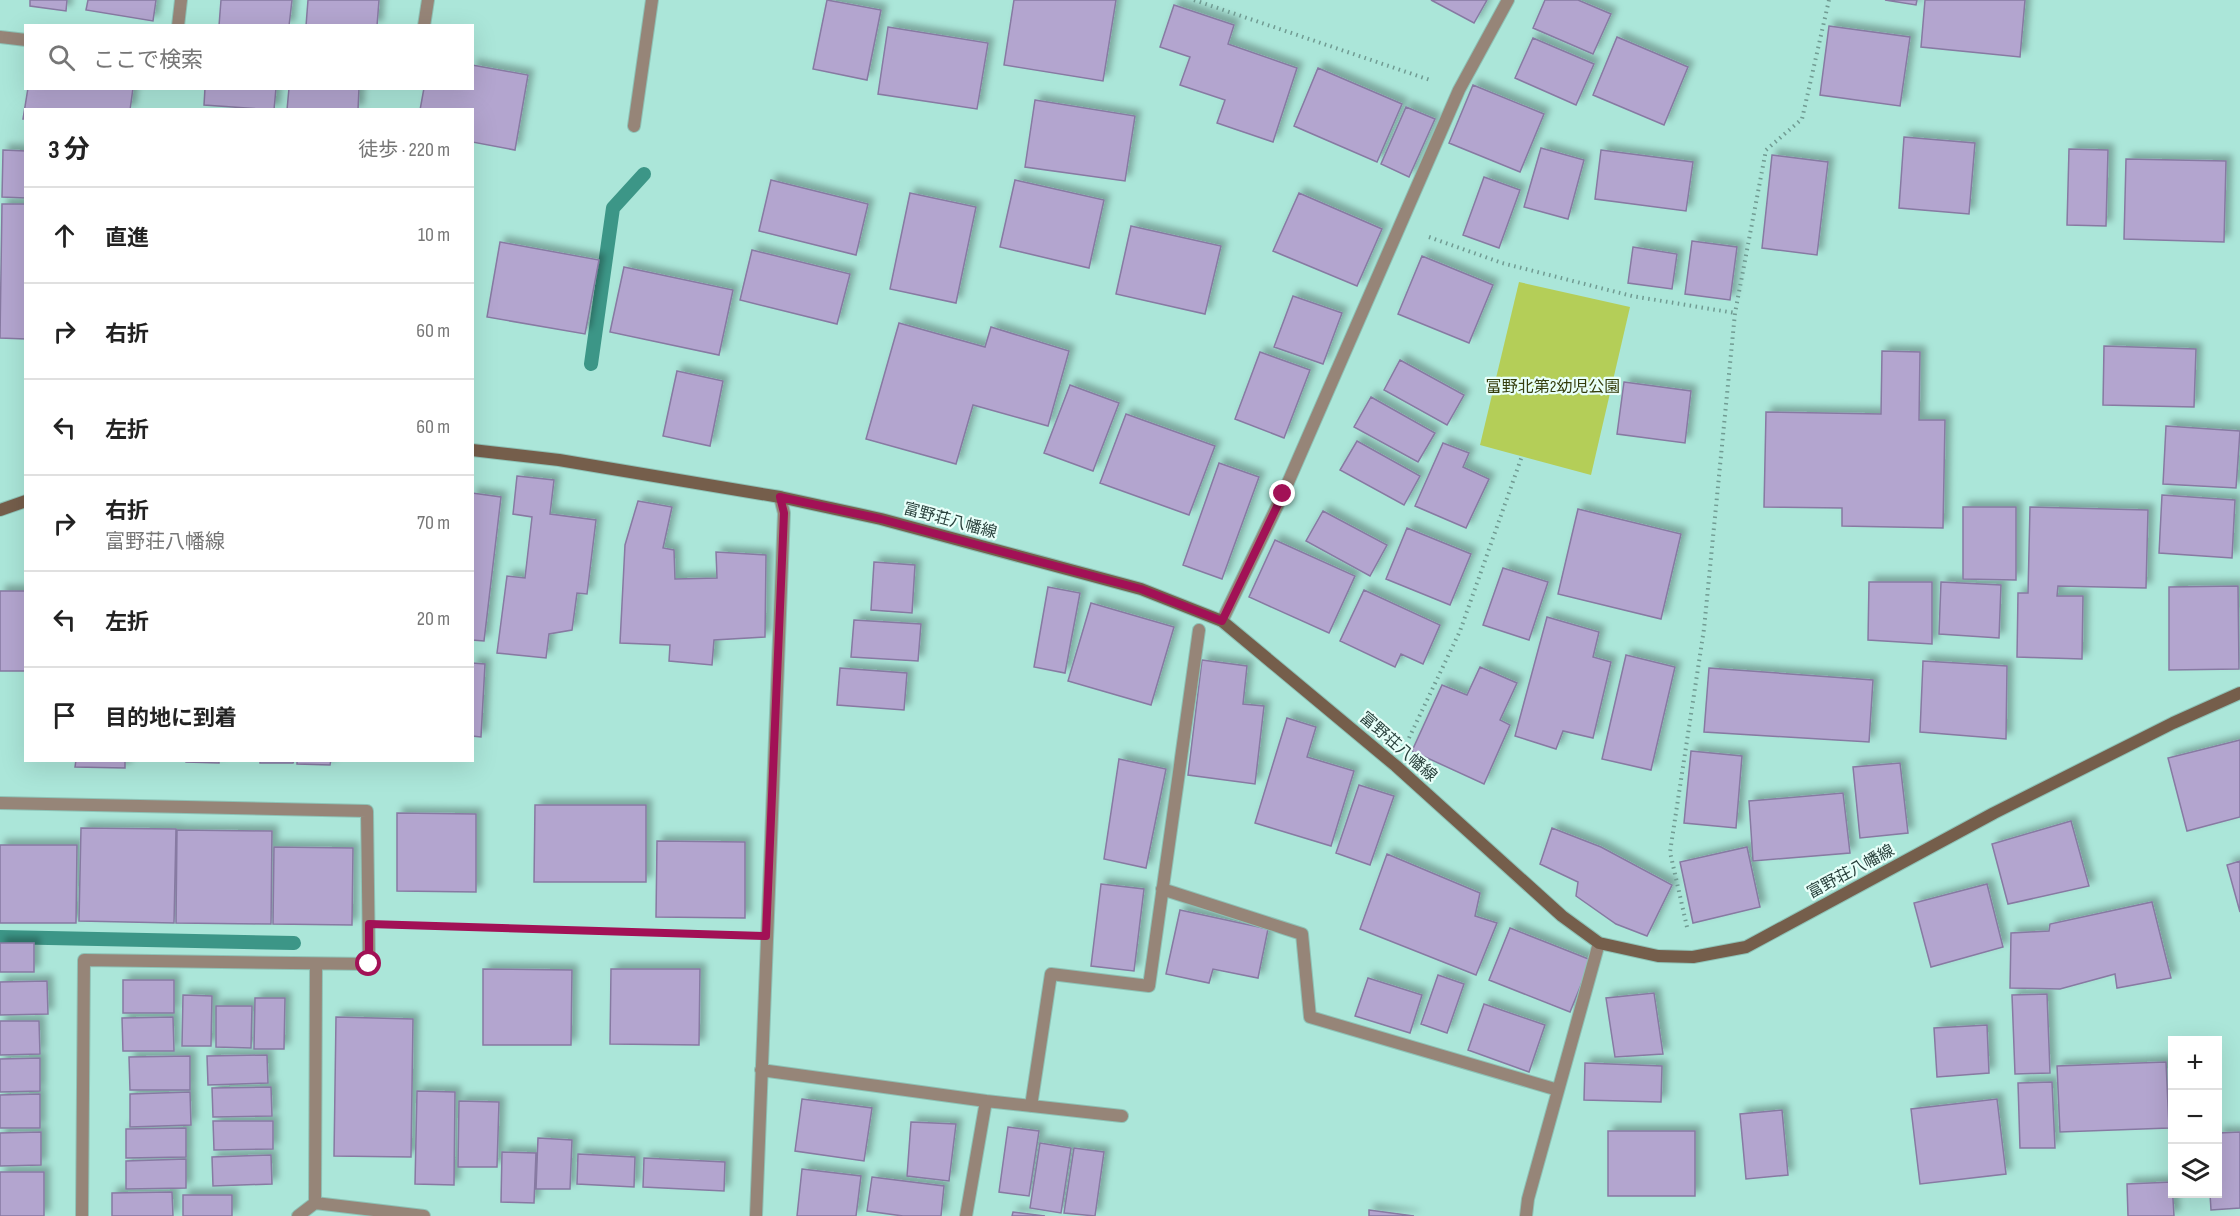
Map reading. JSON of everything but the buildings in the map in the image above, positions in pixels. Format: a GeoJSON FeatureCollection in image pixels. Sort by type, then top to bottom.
{"type":"FeatureCollection","features":[{"type":"Feature","properties":{"kind":"main road","name":"富野荘八幡線"},"geometry":{"type":"LineString","coordinates":[[474,450],[559,460],[780,497],[881,519],[1141,589],[1222,621],[1396,766],[1562,916],[1599,943],[1658,956],[1693,957],[1746,947],[1994,813],[2173,723],[2240,693]]}},
{"type":"Feature","properties":{"kind":"main road"},"geometry":{"type":"LineString","coordinates":[[0,510],[24,502]]}},
{"type":"Feature","properties":{"kind":"street"},"geometry":{"type":"LineString","coordinates":[[178,24],[181,0]]}},
{"type":"Feature","properties":{"kind":"street"},"geometry":{"type":"LineString","coordinates":[[424,24],[428,0]]}},
{"type":"Feature","properties":{"kind":"street"},"geometry":{"type":"LineString","coordinates":[[634,126],[652,0]]}},
{"type":"Feature","properties":{"kind":"street"},"geometry":{"type":"LineString","coordinates":[[1222,621],[1283,494],[1459,90],[1508,0]]}},
{"type":"Feature","properties":{"kind":"street"},"geometry":{"type":"LineString","coordinates":[[0,37],[24,40]]}},
{"type":"Feature","properties":{"kind":"street"},"geometry":{"type":"LineString","coordinates":[[756,1216],[784,513],[780,497]]}},
{"type":"Feature","properties":{"kind":"street"},"geometry":{"type":"LineString","coordinates":[[1031,1106],[1051,974],[1149,986],[1199,630]]}},
{"type":"Feature","properties":{"kind":"street"},"geometry":{"type":"LineString","coordinates":[[0,803],[368,811],[369,964],[84,960],[82,1216]]}},
{"type":"Feature","properties":{"kind":"street"},"geometry":{"type":"LineString","coordinates":[[1162,889],[1302,934],[1310,1017],[1558,1090]]}},
{"type":"Feature","properties":{"kind":"street"},"geometry":{"type":"LineString","coordinates":[[1526,1216],[1528,1199],[1599,943]]}},
{"type":"Feature","properties":{"kind":"street"},"geometry":{"type":"LineString","coordinates":[[315,1203],[316,964]]}},
{"type":"Feature","properties":{"kind":"street"},"geometry":{"type":"LineString","coordinates":[[761,1070],[986,1101],[1122,1116]]}},
{"type":"Feature","properties":{"kind":"street"},"geometry":{"type":"LineString","coordinates":[[966,1216],[986,1101]]}},
{"type":"Feature","properties":{"kind":"street"},"geometry":{"type":"LineString","coordinates":[[298,1216],[315,1203],[424,1216]]}},
{"type":"Feature","properties":{"kind":"path"},"geometry":{"type":"LineString","coordinates":[[1194,0],[1459,90]]}},
{"type":"Feature","properties":{"kind":"path"},"geometry":{"type":"LineString","coordinates":[[1693,957],[1670,852],[1704,629],[1735,314],[1766,150],[1802,119],[1829,0]]}},
{"type":"Feature","properties":{"kind":"path"},"geometry":{"type":"LineString","coordinates":[[1400,227],[1502,263],[1632,296],[1735,314]]}},
{"type":"Feature","properties":{"kind":"path"},"geometry":{"type":"LineString","coordinates":[[1396,766],[1460,631],[1522,456]]}},
{"type":"Feature","properties":{"kind":"path"},"geometry":{"type":"LineString","coordinates":[[369,924],[766,936]]}},
{"type":"Feature","properties":{"kind":"green space","name":"富野北第2幼児公園"},"geometry":{"type":"Polygon","coordinates":[[[1519,282],[1630,307],[1591,475],[1480,445],[1519,282]]]}},
{"type":"Feature","properties":{"kind":"waterway"},"geometry":{"type":"LineString","coordinates":[[591,364],[613,208],[644,174]]}},
{"type":"Feature","properties":{"kind":"waterway"},"geometry":{"type":"LineString","coordinates":[[0,937],[294,943]]}},
{"type":"Feature","properties":{"kind":"route"},"geometry":{"type":"LineString","coordinates":[[369,964],[369,924],[766,936],[784,513],[780,497],[881,519],[1141,589],[1222,621],[1283,494]]}}]}
